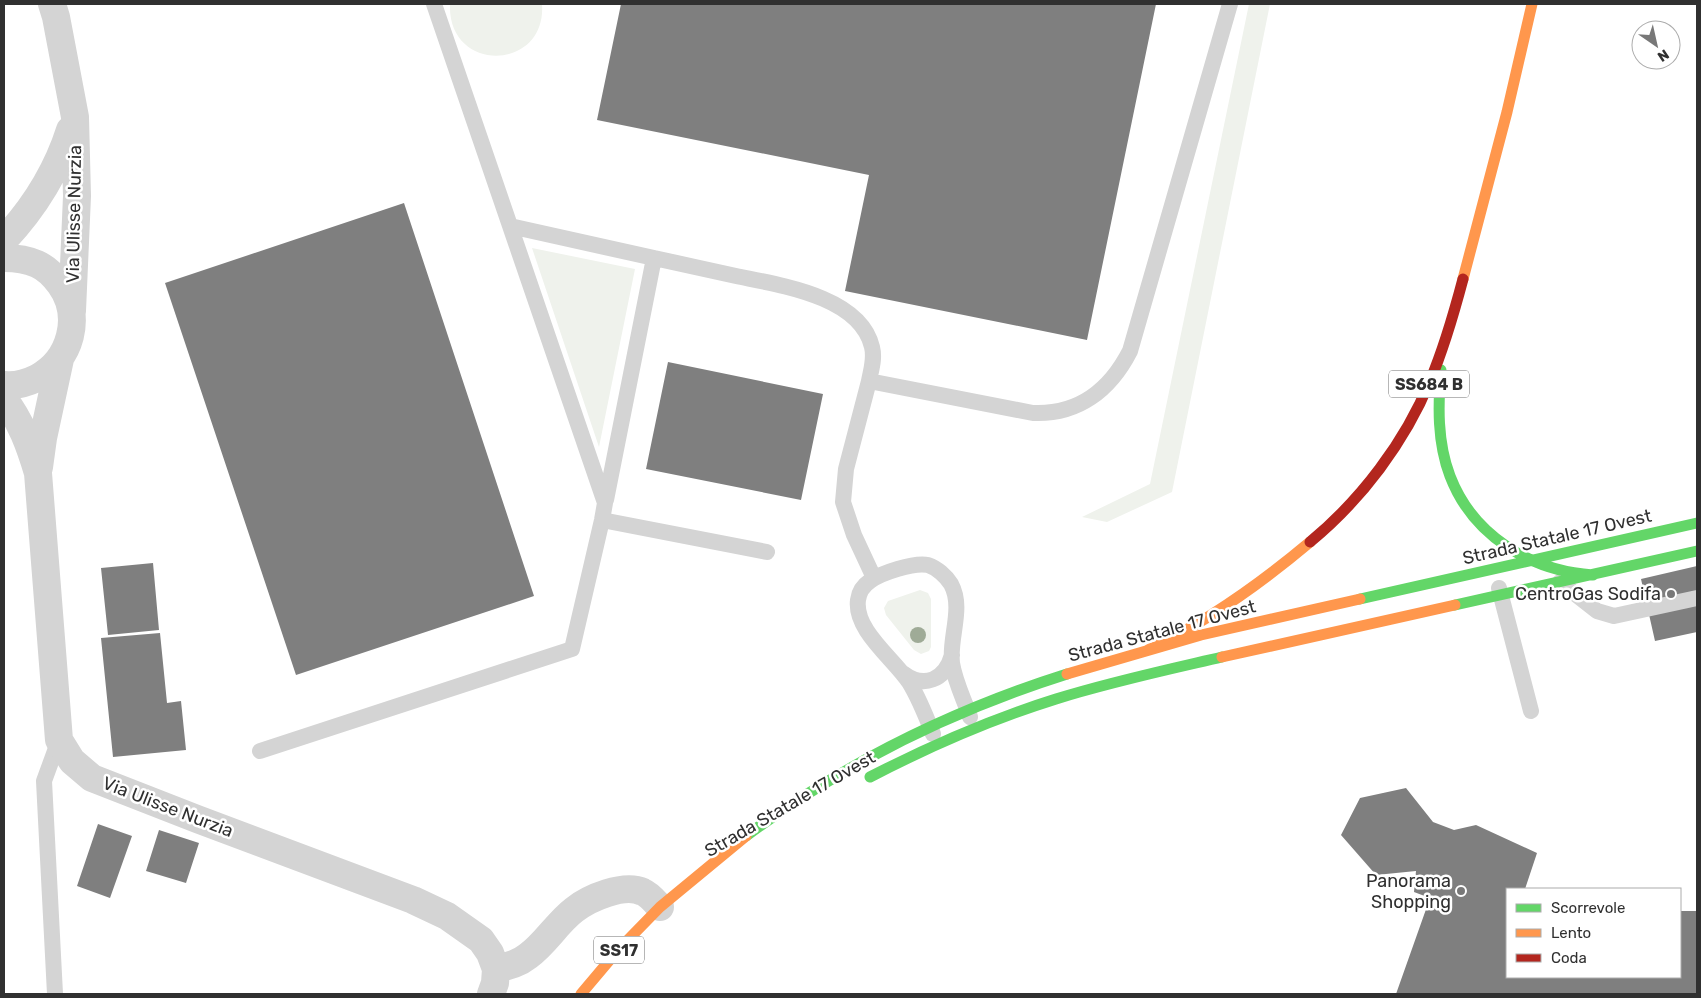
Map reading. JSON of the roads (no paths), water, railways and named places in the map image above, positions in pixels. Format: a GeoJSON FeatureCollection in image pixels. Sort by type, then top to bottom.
{"type":"FeatureCollection","features":[{"type":"Feature","properties":{"kind":"main road","name":"SS684 B"},"geometry":{"type":"LineString","coordinates":[[1148,650],[1202,623],[1238,598],[1318,536],[1364,488],[1414,414],[1430,382],[1445,342],[1513,90],[1532,4]]}},
{"type":"Feature","properties":{"kind":"main road","name":"SS684 B"},"geometry":{"type":"LineString","coordinates":[[1445,342],[1439,397],[1444,453],[1450,476],[1463,502],[1480,522],[1501,541],[1520,554],[1552,569],[1593,575]]}},
{"type":"Feature","properties":{"kind":"main road","name":"Strada Statale 17 Ovest"},"geometry":{"type":"LineString","coordinates":[[581,994],[660,907],[731,848],[797,799],[872,755],[930,726],[1025,688],[1148,650],[1211,633],[1697,523]]}},
{"type":"Feature","properties":{"kind":"main road","name":"Strada Statale 17 Ovest"},"geometry":{"type":"LineString","coordinates":[[858,783],[937,744],[975,728],[1056,700],[1120,681],[1697,551]]}},
{"type":"Feature","properties":{"kind":"main road","name":"Strada Statale 17 Ovest"},"geometry":{"type":"LineString","coordinates":[[683,887],[782,824]]}},
{"type":"Feature","properties":{"kind":"street","name":"Via Ulisse Nurzia"},"geometry":{"type":"LineString","coordinates":[[52,4],[75,117],[77,196],[72,328],[68,344],[60,359],[43,438],[38,473],[59,740],[72,761],[92,778],[412,900],[447,916],[481,940],[490,954],[493,981]]}},
{"type":"Feature","properties":{"kind":"street","name":"Via Ulisse Nurzia"},"geometry":{"type":"LineString","coordinates":[[4,240],[26,214],[53,172],[75,117]]}},
{"type":"Feature","properties":{"kind":"street"},"geometry":{"type":"LineString","coordinates":[[4,258],[20,258],[39,265],[54,277],[66,293],[72,311]]}},
{"type":"Feature","properties":{"kind":"street"},"geometry":{"type":"LineString","coordinates":[[4,385],[10,386],[29,382],[46,373],[60,359]]}},
{"type":"Feature","properties":{"kind":"street","name":"Via Ulisse Nurzia"},"geometry":{"type":"LineString","coordinates":[[4,399],[27,439],[38,473]]}},
{"type":"Feature","properties":{"kind":"street"},"geometry":{"type":"LineString","coordinates":[[493,981],[529,956],[573,911],[584,903],[613,892],[631,889],[642,891],[660,907]]}},
{"type":"Feature","properties":{"kind":"lane"},"geometry":{"type":"LineString","coordinates":[[434,4],[605,503]]}},
{"type":"Feature","properties":{"kind":"lane"},"geometry":{"type":"LineString","coordinates":[[869,381],[1033,413],[1048,414],[1076,406],[1089,399],[1113,378],[1130,351],[1230,4]]}},
{"type":"Feature","properties":{"kind":"lane"},"geometry":{"type":"LineString","coordinates":[[510,226],[790,288],[830,302],[860,324],[869,338],[873,355],[869,381],[846,469],[843,502],[854,535],[874,578]]}},
{"type":"Feature","properties":{"kind":"lane"},"geometry":{"type":"LineString","coordinates":[[260,751],[572,649],[602,520],[654,258]]}},
{"type":"Feature","properties":{"kind":"lane"},"geometry":{"type":"LineString","coordinates":[[602,520],[767,552]]}},
{"type":"Feature","properties":{"kind":"lane"},"geometry":{"type":"LineString","coordinates":[[937,744],[914,691],[860,618],[858,597],[862,588],[874,578],[915,565],[927,565],[937,569],[944,576],[955,595],[957,605],[952,655],[954,674],[975,728]]}},
{"type":"Feature","properties":{"kind":"lane"},"geometry":{"type":"LineString","coordinates":[[1497,568],[1500,594],[1531,711]]}},
{"type":"Feature","properties":{"kind":"lane"},"geometry":{"type":"LineString","coordinates":[[1560,582],[1597,612],[1614,616],[1697,598]]}},
{"type":"Feature","properties":{"kind":"lane"},"geometry":{"type":"LineString","coordinates":[[901,672],[918,681],[930,680],[944,672],[952,655]]}},
{"type":"Feature","properties":{"kind":"lane"},"geometry":{"type":"LineString","coordinates":[[55,994],[44,781],[59,740]]}},
{"type":"Feature","properties":{"kind":"place","name":"CentroGas Sodifa"},"geometry":{"type":"Point","coordinates":[1671,594]}},
{"type":"Feature","properties":{"kind":"place","name":"Panorama Shopping"},"geometry":{"type":"Point","coordinates":[1461,891]}}]}
